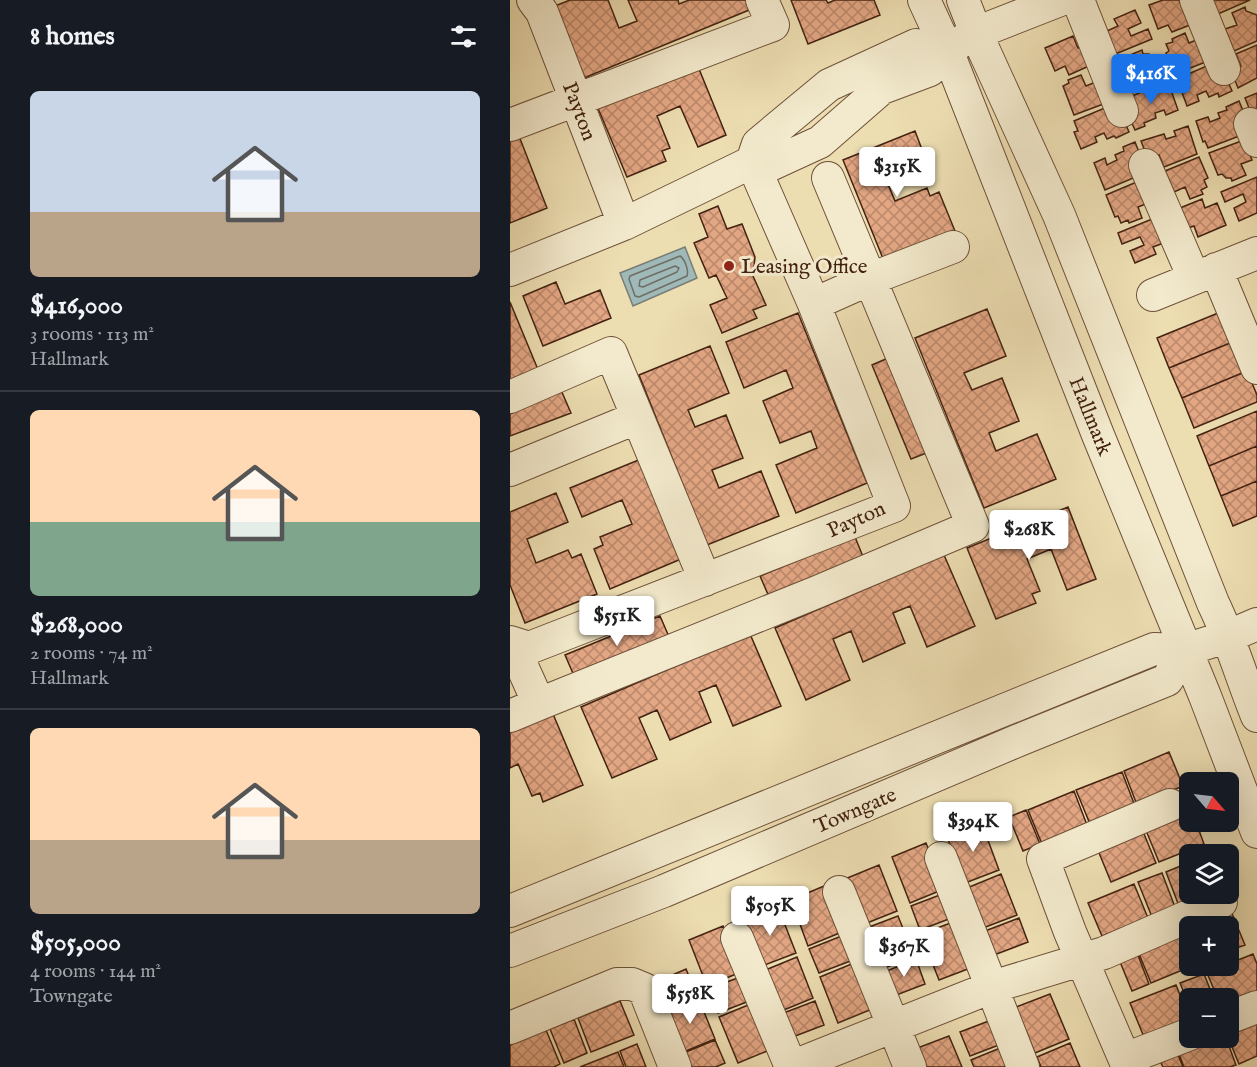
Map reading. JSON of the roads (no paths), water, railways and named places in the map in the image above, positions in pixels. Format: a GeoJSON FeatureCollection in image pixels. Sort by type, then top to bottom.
{"type":"FeatureCollection","features":[{"type":"Feature","properties":{"kind":"street","name":"Payton"},"geometry":{"type":"LineString","coordinates":[[533,0],[542,12],[624,224]]}},
{"type":"Feature","properties":{"kind":"street"},"geometry":{"type":"LineString","coordinates":[[510,125],[772,25],[762,0]]}},
{"type":"Feature","properties":{"kind":"street","name":"Hallmark"},"geometry":{"type":"LineString","coordinates":[[924,0],[947,50],[1257,832]]}},
{"type":"Feature","properties":{"kind":"street","name":"Hallmark"},"geometry":{"type":"LineString","coordinates":[[963,0],[1059,215],[1209,592],[1229,636],[1241,676],[1257,716]]}},
{"type":"Feature","properties":{"kind":"street"},"geometry":{"type":"LineString","coordinates":[[510,270],[624,224],[752,162],[758,144],[829,85],[916,45],[947,50],[976,33],[1060,0]]}},
{"type":"Feature","properties":{"kind":"street"},"geometry":{"type":"LineString","coordinates":[[1078,0],[1122,111]]}},
{"type":"Feature","properties":{"kind":"street"},"geometry":{"type":"LineString","coordinates":[[1196,0],[1224,69]]}},
{"type":"Feature","properties":{"kind":"street","name":"Payton"},"geometry":{"type":"LineString","coordinates":[[511,643],[529,648],[894,506],[814,304],[752,162]]}},
{"type":"Feature","properties":{"kind":"street"},"geometry":{"type":"LineString","coordinates":[[1145,165],[1257,368]]}},
{"type":"Feature","properties":{"kind":"street"},"geometry":{"type":"LineString","coordinates":[[510,716],[973,526],[828,178]]}},
{"type":"Feature","properties":{"kind":"street"},"geometry":{"type":"LineString","coordinates":[[814,304],[953,246]]}},
{"type":"Feature","properties":{"kind":"street"},"geometry":{"type":"LineString","coordinates":[[1153,295],[1257,253]]}},
{"type":"Feature","properties":{"kind":"street"},"geometry":{"type":"LineString","coordinates":[[510,397],[611,353],[705,580]]}},
{"type":"Feature","properties":{"kind":"street"},"geometry":{"type":"LineString","coordinates":[[510,470],[636,418]]}},
{"type":"Feature","properties":{"kind":"street"},"geometry":{"type":"LineString","coordinates":[[894,506],[914,551]]}},
{"type":"Feature","properties":{"kind":"street","name":"Towngate"},"geometry":{"type":"LineString","coordinates":[[510,912],[1154,649],[1185,650],[1257,624]]}},
{"type":"Feature","properties":{"kind":"street"},"geometry":{"type":"LineString","coordinates":[[511,643],[538,704]]}},
{"type":"Feature","properties":{"kind":"street","name":"Towngate"},"geometry":{"type":"LineString","coordinates":[[510,951],[664,891],[1018,740],[1167,680],[1185,650]]}},
{"type":"Feature","properties":{"kind":"street"},"geometry":{"type":"LineString","coordinates":[[1170,805],[1043,860],[1126,1063],[1179,1039]]}},
{"type":"Feature","properties":{"kind":"street"},"geometry":{"type":"LineString","coordinates":[[941,858],[1023,1067]]}},
{"type":"Feature","properties":{"kind":"street"},"geometry":{"type":"LineString","coordinates":[[839,892],[910,1067]]}},
{"type":"Feature","properties":{"kind":"street"},"geometry":{"type":"LineString","coordinates":[[737,938],[791,1067],[992,987],[1104,953],[1216,904]]}},
{"type":"Feature","properties":{"kind":"street"},"geometry":{"type":"LineString","coordinates":[[510,1028],[617,984],[632,984],[644,989],[675,1067]]}},
{"type":"Feature","properties":{"kind":"street"},"geometry":{"type":"LineString","coordinates":[[1239,1014],[1257,1007]]}},
{"type":"Feature","properties":{"kind":"water"},"geometry":{"type":"Polygon","coordinates":[[[685,247],[697,278],[633,306],[620,273],[685,247]]]}},
{"type":"Feature","properties":{"kind":"place","name":"Leasing Office"},"geometry":{"type":"Point","coordinates":[729,266]}}]}
